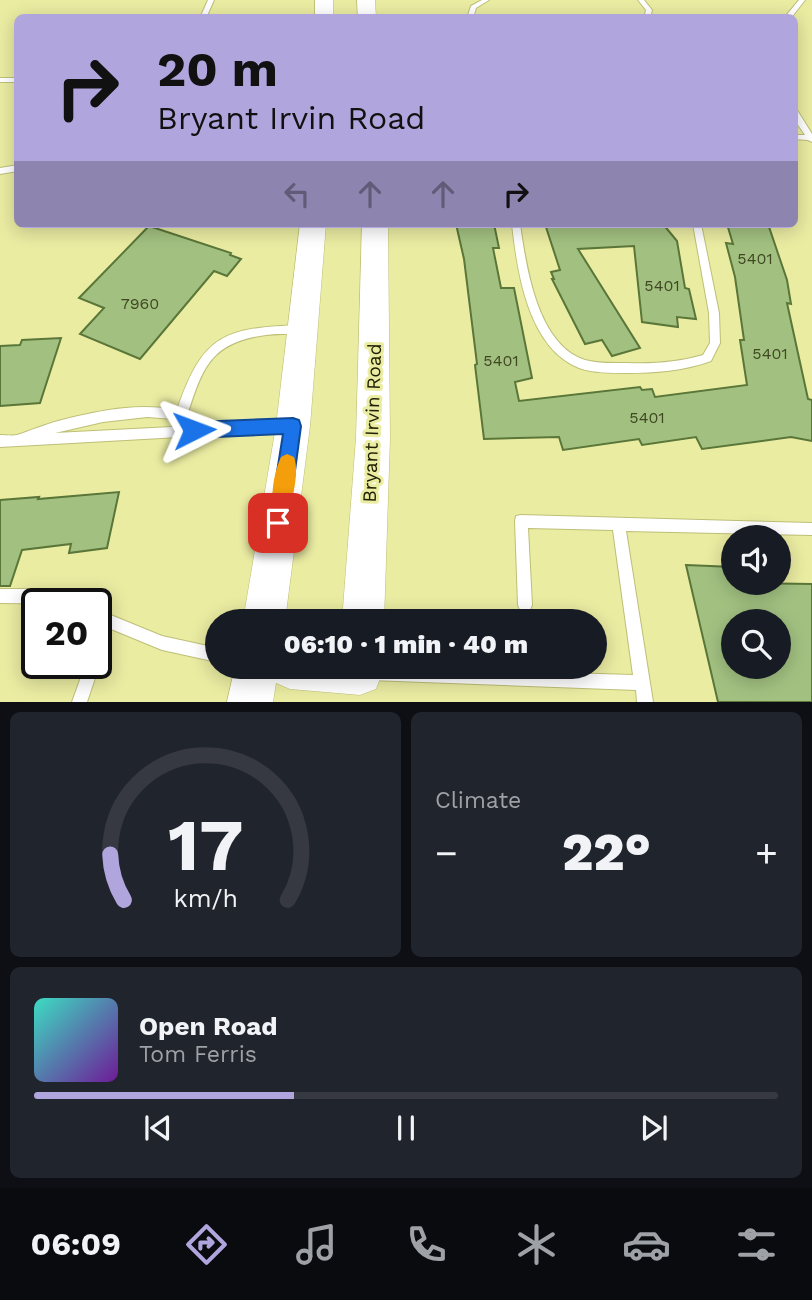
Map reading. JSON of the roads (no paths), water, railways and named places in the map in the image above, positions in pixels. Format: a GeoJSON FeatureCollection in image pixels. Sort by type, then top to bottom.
{"type":"FeatureCollection","features":[{"type":"Feature","properties":{"kind":"main road"},"geometry":{"type":"LineString","coordinates":[[266,609],[293,426],[313,228]]}},
{"type":"Feature","properties":{"kind":"main road","name":"Bryant Irvin Road"},"geometry":{"type":"LineString","coordinates":[[364,609],[373,438],[376,228]]}},
{"type":"Feature","properties":{"kind":"main road"},"geometry":{"type":"LineString","coordinates":[[250,702],[255,679]]}},
{"type":"Feature","properties":{"kind":"lane"},"geometry":{"type":"LineString","coordinates":[[471,14],[473,7],[485,0]]}},
{"type":"Feature","properties":{"kind":"lane"},"geometry":{"type":"LineString","coordinates":[[790,14],[802,0]]}},
{"type":"Feature","properties":{"kind":"lane"},"geometry":{"type":"LineString","coordinates":[[798,118],[811,139]]}},
{"type":"Feature","properties":{"kind":"lane"},"geometry":{"type":"LineString","coordinates":[[516,228],[521,264],[543,331],[555,349],[577,363],[607,368],[640,369],[684,366],[707,358],[715,343],[714,313],[698,228]]}},
{"type":"Feature","properties":{"kind":"lane"},"geometry":{"type":"LineString","coordinates":[[176,431],[204,356],[227,338],[260,329],[304,329]]}},
{"type":"Feature","properties":{"kind":"lane"},"geometry":{"type":"LineString","coordinates":[[14,441],[62,423],[144,412],[181,415],[211,429]]}},
{"type":"Feature","properties":{"kind":"lane"},"geometry":{"type":"LineString","coordinates":[[0,441],[293,426]]}},
{"type":"Feature","properties":{"kind":"lane"},"geometry":{"type":"LineString","coordinates":[[525,605],[521,521],[812,529]]}},
{"type":"Feature","properties":{"kind":"lane"},"geometry":{"type":"LineString","coordinates":[[619,524],[645,702]]}},
{"type":"Feature","properties":{"kind":"lane"},"geometry":{"type":"LineString","coordinates":[[0,596],[21,596]]}},
{"type":"Feature","properties":{"kind":"lane"},"geometry":{"type":"LineString","coordinates":[[112,622],[162,643],[205,652]]}},
{"type":"Feature","properties":{"kind":"lane"},"geometry":{"type":"LineString","coordinates":[[79,702],[87,679]]}},
{"type":"Feature","properties":{"kind":"lane"},"geometry":{"type":"LineString","coordinates":[[359,680],[642,683]]}}]}
